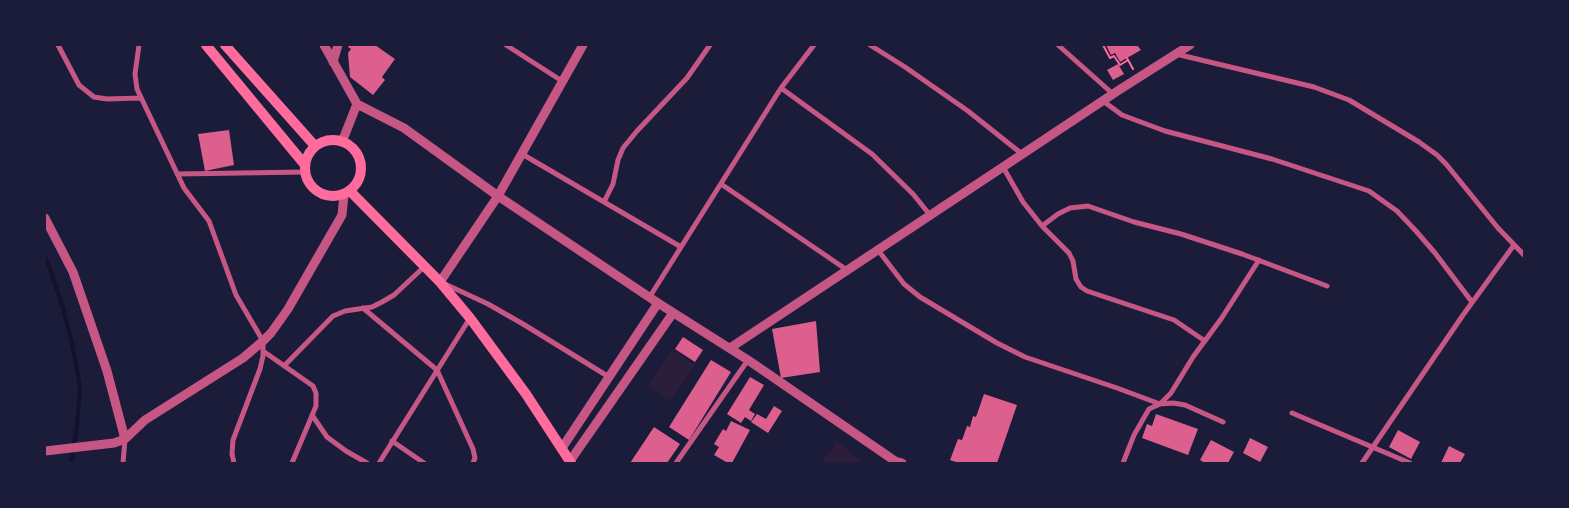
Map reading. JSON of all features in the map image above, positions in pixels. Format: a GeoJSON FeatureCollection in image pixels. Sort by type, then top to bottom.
{"type":"FeatureCollection","features":[{"type":"Feature","properties":{"kind":"main road"},"geometry":{"type":"LineString","coordinates":[[206,45],[305,168],[310,185],[321,194],[328,196],[347,193],[360,179],[362,164],[355,150],[342,142],[328,140],[315,146],[307,158],[305,168]]}},
{"type":"Feature","properties":{"kind":"main road"},"geometry":{"type":"LineString","coordinates":[[225,45],[315,146]]}},
{"type":"Feature","properties":{"kind":"main road"},"geometry":{"type":"LineString","coordinates":[[347,193],[440,282],[470,318],[526,394],[571,462]]}},
{"type":"Feature","properties":{"kind":"street"},"geometry":{"type":"LineString","coordinates":[[58,45],[79,85],[94,98],[140,98]]}},
{"type":"Feature","properties":{"kind":"street"},"geometry":{"type":"LineString","coordinates":[[138,45],[135,74],[140,98],[188,195],[209,221],[236,295],[263,346],[284,366],[315,390],[317,401],[292,463]]}},
{"type":"Feature","properties":{"kind":"street"},"geometry":{"type":"LineString","coordinates":[[324,45],[358,104],[404,128],[498,196],[650,298],[730,348],[897,462]]}},
{"type":"Feature","properties":{"kind":"street"},"geometry":{"type":"LineString","coordinates":[[333,62],[338,45]]}},
{"type":"Feature","properties":{"kind":"street"},"geometry":{"type":"LineString","coordinates":[[506,45],[562,82]]}},
{"type":"Feature","properties":{"kind":"street"},"geometry":{"type":"LineString","coordinates":[[583,45],[498,196],[440,282],[488,304],[609,378]]}},
{"type":"Feature","properties":{"kind":"street"},"geometry":{"type":"LineString","coordinates":[[604,202],[613,184],[618,160],[623,148],[687,78],[710,45]]}},
{"type":"Feature","properties":{"kind":"street"},"geometry":{"type":"LineString","coordinates":[[650,298],[781,88],[814,45]]}},
{"type":"Feature","properties":{"kind":"street"},"geometry":{"type":"LineString","coordinates":[[870,45],[968,111],[1022,154]]}},
{"type":"Feature","properties":{"kind":"street"},"geometry":{"type":"LineString","coordinates":[[1058,45],[1113,94]]}},
{"type":"Feature","properties":{"kind":"street"},"geometry":{"type":"LineString","coordinates":[[730,348],[1190,45]]}},
{"type":"Feature","properties":{"kind":"street"},"geometry":{"type":"LineString","coordinates":[[1176,54],[1314,87],[1349,100],[1436,154],[1524,256]]}},
{"type":"Feature","properties":{"kind":"street"},"geometry":{"type":"LineString","coordinates":[[781,88],[872,154],[913,194],[930,215]]}},
{"type":"Feature","properties":{"kind":"street"},"geometry":{"type":"LineString","coordinates":[[1103,101],[1122,115],[1165,131],[1272,159],[1368,192],[1397,211],[1416,231],[1472,302]]}},
{"type":"Feature","properties":{"kind":"street"},"geometry":{"type":"LineString","coordinates":[[342,142],[358,104]]}},
{"type":"Feature","properties":{"kind":"street"},"geometry":{"type":"LineString","coordinates":[[522,154],[681,247]]}},
{"type":"Feature","properties":{"kind":"street"},"geometry":{"type":"LineString","coordinates":[[1003,167],[1023,202],[1042,226],[1069,254],[1080,287],[1174,320],[1205,341]]}},
{"type":"Feature","properties":{"kind":"street"},"geometry":{"type":"LineString","coordinates":[[177,174],[305,168]]}},
{"type":"Feature","properties":{"kind":"street"},"geometry":{"type":"LineString","coordinates":[[721,184],[847,270]]}},
{"type":"Feature","properties":{"kind":"street"},"geometry":{"type":"LineString","coordinates":[[234,463],[232,454],[233,440],[237,424],[258,375],[263,346],[288,309],[342,215],[347,193]]}},
{"type":"Feature","properties":{"kind":"street"},"geometry":{"type":"LineString","coordinates":[[1042,226],[1070,208],[1088,206],[1259,260],[1327,286]]}},
{"type":"Feature","properties":{"kind":"street"},"geometry":{"type":"LineString","coordinates":[[45,218],[73,272],[107,371],[125,440],[123,463]]}},
{"type":"Feature","properties":{"kind":"street"},"geometry":{"type":"LineString","coordinates":[[1362,463],[1472,302],[1514,246]]}},
{"type":"Feature","properties":{"kind":"street"},"geometry":{"type":"LineString","coordinates":[[878,250],[904,284],[920,297],[997,343],[1025,357],[1160,404]]}},
{"type":"Feature","properties":{"kind":"street"},"geometry":{"type":"LineString","coordinates":[[1160,404],[1170,393],[1221,319],[1259,260]]}},
{"type":"Feature","properties":{"kind":"street"},"geometry":{"type":"LineString","coordinates":[[284,366],[333,316],[382,302],[394,295],[424,266]]}},
{"type":"Feature","properties":{"kind":"street"},"geometry":{"type":"LineString","coordinates":[[562,448],[658,303]]}},
{"type":"Feature","properties":{"kind":"street"},"geometry":{"type":"LineString","coordinates":[[363,308],[437,370],[473,449],[475,458],[473,463]]}},
{"type":"Feature","properties":{"kind":"street"},"geometry":{"type":"LineString","coordinates":[[571,462],[673,313]]}},
{"type":"Feature","properties":{"kind":"street"},"geometry":{"type":"LineString","coordinates":[[379,463],[470,318]]}},
{"type":"Feature","properties":{"kind":"street"},"geometry":{"type":"LineString","coordinates":[[45,456],[49,450],[114,443],[125,440],[145,420],[263,346]]}},
{"type":"Feature","properties":{"kind":"street"},"geometry":{"type":"LineString","coordinates":[[676,463],[748,360]]}},
{"type":"Feature","properties":{"kind":"street"},"geometry":{"type":"LineString","coordinates":[[1123,463],[1141,421],[1149,409],[1160,404],[1173,403],[1185,405],[1223,422]]}},
{"type":"Feature","properties":{"kind":"street"},"geometry":{"type":"LineString","coordinates":[[1292,413],[1374,446],[1410,463]]}},
{"type":"Feature","properties":{"kind":"street"},"geometry":{"type":"LineString","coordinates":[[312,414],[327,437],[367,463]]}},
{"type":"Feature","properties":{"kind":"street"},"geometry":{"type":"LineString","coordinates":[[392,441],[424,463]]}},
{"type":"Feature","properties":{"kind":"path"},"geometry":{"type":"LineString","coordinates":[[1103,45],[1110,58],[1114,56],[1120,65],[1128,59],[1138,78]]}},
{"type":"Feature","properties":{"kind":"shaded area"},"geometry":{"type":"Polygon","coordinates":[[[672,349],[695,365],[670,401],[648,386],[672,349]]]}},
{"type":"Feature","properties":{"kind":"shaded area"},"geometry":{"type":"Polygon","coordinates":[[[834,439],[866,463],[820,463],[835,445],[834,439]]]}},
{"type":"Feature","properties":{"kind":"building"},"geometry":{"type":"Polygon","coordinates":[[[349,45],[375,45],[395,59],[382,77],[385,80],[373,95],[350,77],[348,53],[351,49],[348,47],[349,45]]]}},
{"type":"Feature","properties":{"kind":"building"},"geometry":{"type":"Polygon","coordinates":[[[1106,45],[1137,45],[1141,50],[1120,62],[1115,53],[1111,55],[1106,45]]]}},
{"type":"Feature","properties":{"kind":"building"},"geometry":{"type":"Polygon","coordinates":[[[1118,64],[1124,74],[1113,80],[1107,70],[1118,64]]]}},
{"type":"Feature","properties":{"kind":"building"},"geometry":{"type":"Polygon","coordinates":[[[229,130],[234,165],[205,171],[198,134],[229,130]]]}},
{"type":"Feature","properties":{"kind":"building"},"geometry":{"type":"Polygon","coordinates":[[[816,321],[820,372],[781,378],[772,329],[816,321]]]}},
{"type":"Feature","properties":{"kind":"building"},"geometry":{"type":"Polygon","coordinates":[[[683,337],[703,350],[695,362],[675,349],[683,337]]]}},
{"type":"Feature","properties":{"kind":"building"},"geometry":{"type":"Polygon","coordinates":[[[711,360],[731,372],[689,440],[669,427],[711,360]]]}},
{"type":"Feature","properties":{"kind":"building"},"geometry":{"type":"Polygon","coordinates":[[[750,377],[764,385],[749,410],[755,414],[751,421],[745,417],[741,423],[727,414],[750,377]]]}},
{"type":"Feature","properties":{"kind":"building"},"geometry":{"type":"Polygon","coordinates":[[[984,394],[1017,405],[997,463],[959,463],[950,460],[958,439],[962,440],[967,426],[970,427],[973,416],[976,417],[984,394]]]}},
{"type":"Feature","properties":{"kind":"building"},"geometry":{"type":"Polygon","coordinates":[[[774,406],[782,411],[768,433],[751,422],[757,414],[766,419],[774,406]]]}},
{"type":"Feature","properties":{"kind":"building"},"geometry":{"type":"Polygon","coordinates":[[[1156,414],[1198,429],[1188,455],[1142,438],[1147,424],[1152,426],[1156,414]]]}},
{"type":"Feature","properties":{"kind":"building"},"geometry":{"type":"Polygon","coordinates":[[[731,421],[750,430],[732,463],[728,463],[714,455],[719,447],[714,444],[723,429],[726,431],[731,421]]]}},
{"type":"Feature","properties":{"kind":"building"},"geometry":{"type":"Polygon","coordinates":[[[654,427],[680,444],[667,463],[630,463],[654,427]]]}},
{"type":"Feature","properties":{"kind":"building"},"geometry":{"type":"Polygon","coordinates":[[[1398,430],[1420,442],[1411,459],[1389,447],[1398,430]]]}},
{"type":"Feature","properties":{"kind":"building"},"geometry":{"type":"Polygon","coordinates":[[[1250,438],[1268,447],[1260,462],[1243,453],[1250,438]]]}},
{"type":"Feature","properties":{"kind":"building"},"geometry":{"type":"Polygon","coordinates":[[[1211,440],[1234,452],[1228,463],[1205,463],[1200,460],[1211,440]]]}},
{"type":"Feature","properties":{"kind":"building"},"geometry":{"type":"Polygon","coordinates":[[[1449,446],[1465,454],[1460,463],[1441,463],[1449,446]]]}},
{"type":"Feature","properties":{"kind":"waterway"},"geometry":{"type":"LineString","coordinates":[[45,258],[63,308],[80,387],[77,426],[71,463]]}}]}
